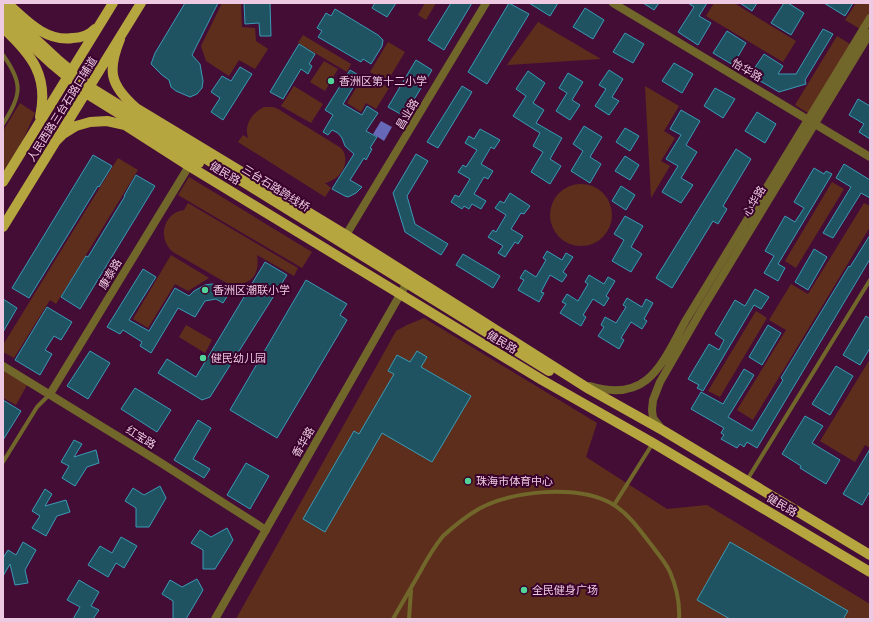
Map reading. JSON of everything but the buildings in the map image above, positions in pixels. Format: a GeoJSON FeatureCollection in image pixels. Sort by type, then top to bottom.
{"type":"FeatureCollection","features":[{"type":"Feature","properties":{"kind":"main road"},"geometry":{"type":"LineString","coordinates":[[7,3],[36,29],[47,35],[63,39],[84,36],[99,26]]}},
{"type":"Feature","properties":{"kind":"main road","name":"人民西路三台石路口辅道"},"geometry":{"type":"LineString","coordinates":[[3,182],[113,3]]}},
{"type":"Feature","properties":{"kind":"main road","name":"人民西路三台石路口辅道"},"geometry":{"type":"LineString","coordinates":[[3,227],[141,3]]}},
{"type":"Feature","properties":{"kind":"main road","name":"三台石路跨线桥"},"geometry":{"type":"LineString","coordinates":[[3,9],[57,59],[93,89],[547,373]]}},
{"type":"Feature","properties":{"kind":"main road","name":"三台石路跨线桥"},"geometry":{"type":"LineString","coordinates":[[3,19],[71,80],[101,103],[547,373]]}},
{"type":"Feature","properties":{"kind":"main road"},"geometry":{"type":"LineString","coordinates":[[3,28],[22,45],[40,76],[42,84],[42,106],[36,129]]}},
{"type":"Feature","properties":{"kind":"main road","name":"健民路"},"geometry":{"type":"LineString","coordinates":[[120,39],[112,61],[113,75],[115,83],[122,95],[136,108],[346,235],[589,389],[747,480],[870,555]]}},
{"type":"Feature","properties":{"kind":"main road","name":"健民路"},"geometry":{"type":"LineString","coordinates":[[56,142],[63,134],[76,126],[90,122],[108,121],[125,125],[189,166],[542,380],[583,402],[870,572]]}},
{"type":"Feature","properties":{"kind":"main road"},"geometry":{"type":"LineString","coordinates":[[547,373],[589,389]]}},
{"type":"Feature","properties":{"kind":"main road"},"geometry":{"type":"LineString","coordinates":[[547,373],[583,402]]}},
{"type":"Feature","properties":{"kind":"street","name":"昌业路"},"geometry":{"type":"LineString","coordinates":[[346,235],[486,3]]}},
{"type":"Feature","properties":{"kind":"street","name":"怡华路"},"geometry":{"type":"LineString","coordinates":[[613,3],[870,157]]}},
{"type":"Feature","properties":{"kind":"street","name":"心华路"},"geometry":{"type":"LineString","coordinates":[[664,431],[653,418],[652,410],[653,400],[660,382],[870,18]]}},
{"type":"Feature","properties":{"kind":"street","name":"心华路"},"geometry":{"type":"LineString","coordinates":[[574,379],[604,391],[625,391],[636,388],[646,381],[662,362],[686,320],[811,121],[870,33]]}},
{"type":"Feature","properties":{"kind":"street","name":"康泰路"},"geometry":{"type":"LineString","coordinates":[[50,394],[189,166]]}},
{"type":"Feature","properties":{"kind":"street","name":"香华路"},"geometry":{"type":"LineString","coordinates":[[216,619],[410,276]]}},
{"type":"Feature","properties":{"kind":"street"},"geometry":{"type":"LineString","coordinates":[[386,285],[394,296],[391,310]]}},
{"type":"Feature","properties":{"kind":"street"},"geometry":{"type":"LineString","coordinates":[[391,310],[402,302],[415,302]]}},
{"type":"Feature","properties":{"kind":"street","name":"红宝路"},"geometry":{"type":"LineString","coordinates":[[3,366],[158,460],[266,530]]}},
{"type":"Feature","properties":{"kind":"lane"},"geometry":{"type":"LineString","coordinates":[[3,55],[14,71],[18,83],[18,93],[15,104],[3,124]]}},
{"type":"Feature","properties":{"kind":"lane"},"geometry":{"type":"LineString","coordinates":[[747,480],[870,280]]}},
{"type":"Feature","properties":{"kind":"lane"},"geometry":{"type":"LineString","coordinates":[[3,462],[37,407],[50,394]]}},
{"type":"Feature","properties":{"kind":"lane"},"geometry":{"type":"LineString","coordinates":[[614,505],[653,443]]}},
{"type":"Feature","properties":{"kind":"lane"},"geometry":{"type":"LineString","coordinates":[[393,619],[434,547],[444,535],[464,519],[487,504],[516,495],[542,492],[566,492],[587,494],[600,498],[614,505],[635,523],[670,571],[679,610],[679,619]]}},
{"type":"Feature","properties":{"kind":"lane"},"geometry":{"type":"LineString","coordinates":[[409,619],[411,587]]}},
{"type":"Feature","properties":{"kind":"shaded area"},"geometry":{"type":"Polygon","coordinates":[[[222,3],[241,3],[242,27],[255,28],[256,41],[268,49],[255,69],[239,60],[229,76],[206,61],[201,46],[222,3]]]}},
{"type":"Feature","properties":{"kind":"shaded area"},"geometry":{"type":"Polygon","coordinates":[[[425,3],[436,3],[426,20],[418,15],[425,3]]]}},
{"type":"Feature","properties":{"kind":"shaded area"},"geometry":{"type":"Polygon","coordinates":[[[714,3],[734,3],[796,41],[783,62],[706,16],[714,3]]]}},
{"type":"Feature","properties":{"kind":"shaded area"},"geometry":{"type":"Polygon","coordinates":[[[856,3],[870,3],[870,13],[860,29],[845,20],[856,3]]]}},
{"type":"Feature","properties":{"kind":"shaded area"},"geometry":{"type":"Polygon","coordinates":[[[538,22],[601,59],[507,65],[538,22]]]}},
{"type":"Feature","properties":{"kind":"shaded area"},"geometry":{"type":"Polygon","coordinates":[[[303,35],[351,64],[347,72],[298,43],[303,35]]]}},
{"type":"Feature","properties":{"kind":"shaded area"},"geometry":{"type":"Polygon","coordinates":[[[837,36],[850,44],[808,113],[795,105],[837,36]]]}},
{"type":"Feature","properties":{"kind":"shaded area"},"geometry":{"type":"Polygon","coordinates":[[[388,42],[405,52],[387,82],[370,72],[388,42]]]}},
{"type":"Feature","properties":{"kind":"shaded area"},"geometry":{"type":"Polygon","coordinates":[[[324,61],[338,69],[325,91],[310,82],[324,61]]]}},
{"type":"Feature","properties":{"kind":"shaded area"},"geometry":{"type":"Polygon","coordinates":[[[365,73],[389,88],[376,109],[366,103],[361,112],[347,103],[365,73]]]}},
{"type":"Feature","properties":{"kind":"shaded area"},"geometry":{"type":"Polygon","coordinates":[[[294,86],[323,104],[311,123],[281,106],[294,86]]]}},
{"type":"Feature","properties":{"kind":"shaded area"},"geometry":{"type":"Polygon","coordinates":[[[645,86],[679,106],[664,131],[675,138],[661,161],[670,166],[651,198],[645,86]]]}},
{"type":"Feature","properties":{"kind":"shaded area"},"geometry":{"type":"Polygon","coordinates":[[[20,103],[35,113],[19,149],[3,175],[3,131],[20,103]]]}},
{"type":"Feature","properties":{"kind":"shaded area"},"geometry":{"type":"Polygon","coordinates":[[[264,107],[273,107],[278,109],[341,148],[344,153],[345,164],[340,174],[336,178],[325,183],[331,188],[325,197],[238,142],[243,135],[248,138],[247,128],[250,120],[256,112],[264,107]]]}},
{"type":"Feature","properties":{"kind":"shaded area"},"geometry":{"type":"Polygon","coordinates":[[[118,158],[138,170],[56,304],[50,300],[14,358],[3,352],[3,345],[118,158]]]}},
{"type":"Feature","properties":{"kind":"shaded area"},"geometry":{"type":"Polygon","coordinates":[[[189,177],[312,252],[302,268],[178,195],[189,177]]]}},
{"type":"Feature","properties":{"kind":"shaded area"},"geometry":{"type":"Polygon","coordinates":[[[832,182],[844,189],[796,268],[785,261],[832,182]]]}},
{"type":"Feature","properties":{"kind":"shaded area"},"geometry":{"type":"Polygon","coordinates":[[[575,184],[587,184],[603,193],[610,203],[612,215],[610,227],[603,237],[587,246],[575,246],[564,241],[555,232],[550,221],[550,209],[555,198],[564,189],[575,184]]]}},
{"type":"Feature","properties":{"kind":"shaded area"},"geometry":{"type":"Polygon","coordinates":[[[188,203],[298,268],[294,276],[257,255],[257,268],[253,278],[238,285],[230,285],[173,252],[168,247],[165,240],[165,227],[171,216],[184,210],[188,203]]]}},
{"type":"Feature","properties":{"kind":"shaded area"},"geometry":{"type":"Polygon","coordinates":[[[864,203],[870,206],[870,227],[753,420],[737,410],[786,330],[769,320],[791,284],[808,294],[864,203]]]}},
{"type":"Feature","properties":{"kind":"shaded area"},"geometry":{"type":"Polygon","coordinates":[[[171,255],[209,278],[188,291],[175,284],[148,328],[133,319],[171,255]]]}},
{"type":"Feature","properties":{"kind":"shaded area"},"geometry":{"type":"Polygon","coordinates":[[[756,311],[767,318],[720,397],[708,391],[756,311]]]}},
{"type":"Feature","properties":{"kind":"shaded area","name":"珠海市体育中心"},"geometry":{"type":"Polygon","coordinates":[[[424,318],[597,423],[586,457],[667,509],[707,505],[870,604],[870,619],[236,619],[396,331],[424,318]]]}},
{"type":"Feature","properties":{"kind":"shaded area"},"geometry":{"type":"Polygon","coordinates":[[[186,325],[212,340],[205,353],[179,337],[186,325]]]}},
{"type":"Feature","properties":{"kind":"shaded area"},"geometry":{"type":"Polygon","coordinates":[[[870,359],[870,448],[865,445],[855,462],[820,441],[870,359]]]}},
{"type":"Feature","properties":{"kind":"shaded area"},"geometry":{"type":"Polygon","coordinates":[[[3,371],[27,385],[16,405],[3,398],[3,371]]]}},
{"type":"Feature","properties":{"kind":"water"},"geometry":{"type":"Polygon","coordinates":[[[381,121],[392,127],[384,141],[373,134],[381,121]]]}},
{"type":"Feature","properties":{"kind":"place","name":"香洲区第十二小学"},"geometry":{"type":"Point","coordinates":[331,81]}},
{"type":"Feature","properties":{"kind":"place","name":"香洲区潮联小学"},"geometry":{"type":"Point","coordinates":[205,290]}},
{"type":"Feature","properties":{"kind":"place","name":"健民幼儿园"},"geometry":{"type":"Point","coordinates":[203,358]}},
{"type":"Feature","properties":{"kind":"place","name":"珠海市体育中心"},"geometry":{"type":"Point","coordinates":[468,481]}},
{"type":"Feature","properties":{"kind":"place","name":"全民健身广场"},"geometry":{"type":"Point","coordinates":[524,590]}}]}
